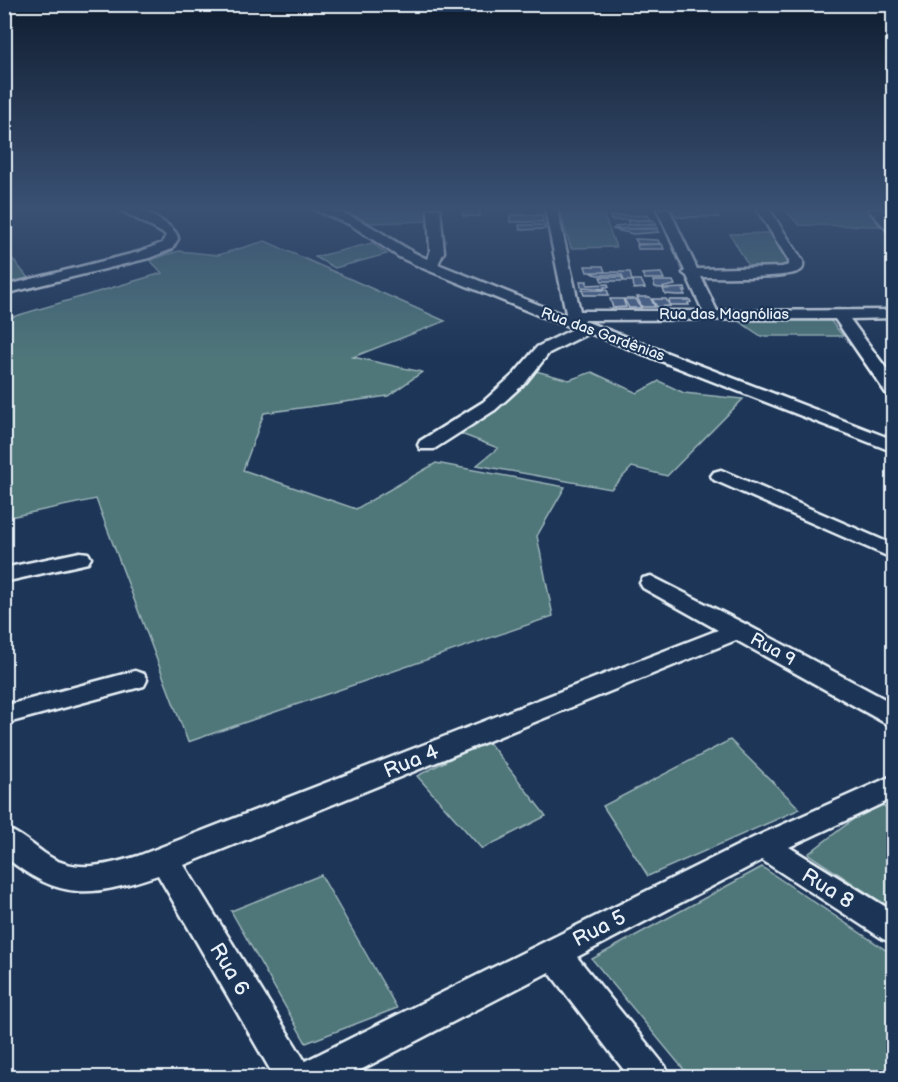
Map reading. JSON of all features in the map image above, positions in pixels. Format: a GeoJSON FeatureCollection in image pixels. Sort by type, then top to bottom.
{"type":"FeatureCollection","features":[{"type":"Feature","properties":{"kind":"street"},"geometry":{"type":"LineString","coordinates":[[4,290],[126,259]]}},
{"type":"Feature","properties":{"kind":"street","name":"Rua das Gardênias"},"geometry":{"type":"LineString","coordinates":[[416,259],[555,317],[588,327],[894,447]]}},
{"type":"Feature","properties":{"kind":"street"},"geometry":{"type":"LineString","coordinates":[[430,266],[433,259]]}},
{"type":"Feature","properties":{"kind":"street"},"geometry":{"type":"LineString","coordinates":[[562,259],[574,316]]}},
{"type":"Feature","properties":{"kind":"street"},"geometry":{"type":"LineString","coordinates":[[684,259],[711,314]]}},
{"type":"Feature","properties":{"kind":"street"},"geometry":{"type":"LineString","coordinates":[[690,273],[783,271],[796,267],[795,259]]}},
{"type":"Feature","properties":{"kind":"street"},"geometry":{"type":"LineString","coordinates":[[839,314],[894,392]]}},
{"type":"Feature","properties":{"kind":"street","name":"Rua das Magnólias"},"geometry":{"type":"LineString","coordinates":[[555,317],[894,314]]}},
{"type":"Feature","properties":{"kind":"street"},"geometry":{"type":"LineString","coordinates":[[427,445],[489,406],[520,378],[543,350],[588,327]]}},
{"type":"Feature","properties":{"kind":"street"},"geometry":{"type":"LineString","coordinates":[[721,477],[894,553]]}},
{"type":"Feature","properties":{"kind":"street"},"geometry":{"type":"LineString","coordinates":[[4,575],[80,558]]}},
{"type":"Feature","properties":{"kind":"street","name":"Rua 9"},"geometry":{"type":"LineString","coordinates":[[651,582],[894,716]]}},
{"type":"Feature","properties":{"kind":"street","name":"Rua 4"},"geometry":{"type":"LineString","coordinates":[[4,840],[50,873],[80,879],[118,875],[165,860],[739,630]]}},
{"type":"Feature","properties":{"kind":"street"},"geometry":{"type":"LineString","coordinates":[[4,716],[135,680]]}},
{"type":"Feature","properties":{"kind":"street","name":"Rua 5"},"geometry":{"type":"LineString","coordinates":[[308,1077],[763,846],[894,786]]}},
{"type":"Feature","properties":{"kind":"street","name":"Rua 8"},"geometry":{"type":"LineString","coordinates":[[763,846],[894,929]]}},
{"type":"Feature","properties":{"kind":"street","name":"Rua 6"},"geometry":{"type":"LineString","coordinates":[[165,860],[295,1077]]}},
{"type":"Feature","properties":{"kind":"street"},"geometry":{"type":"LineString","coordinates":[[553,952],[652,1077]]}},
{"type":"Feature","properties":{"kind":"green space"},"geometry":{"type":"Polygon","coordinates":[[[4,259],[13,259],[29,279],[15,283],[5,278],[4,259]]]}},
{"type":"Feature","properties":{"kind":"green space"},"geometry":{"type":"Polygon","coordinates":[[[307,259],[445,321],[353,357],[422,372],[388,396],[264,413],[243,470],[356,509],[436,463],[565,487],[537,536],[553,616],[188,742],[96,499],[5,518],[5,319],[162,273],[150,260],[307,259]]]}},
{"type":"Feature","properties":{"kind":"green space"},"geometry":{"type":"Polygon","coordinates":[[[320,259],[367,259],[335,268],[320,259]]]}},
{"type":"Feature","properties":{"kind":"green space"},"geometry":{"type":"Polygon","coordinates":[[[745,259],[788,259],[790,263],[784,267],[749,267],[745,259]]]}},
{"type":"Feature","properties":{"kind":"green space"},"geometry":{"type":"Polygon","coordinates":[[[737,320],[830,320],[843,336],[761,336],[737,320]]]}},
{"type":"Feature","properties":{"kind":"green space"},"geometry":{"type":"Polygon","coordinates":[[[536,371],[569,380],[592,372],[637,393],[659,381],[684,393],[743,399],[667,476],[632,467],[611,489],[477,465],[498,448],[461,434],[536,371]]]}},
{"type":"Feature","properties":{"kind":"green space"},"geometry":{"type":"Polygon","coordinates":[[[487,740],[546,816],[482,849],[417,776],[487,740]]]}},
{"type":"Feature","properties":{"kind":"green space"},"geometry":{"type":"Polygon","coordinates":[[[730,740],[800,809],[648,876],[603,806],[730,740]]]}},
{"type":"Feature","properties":{"kind":"green space"},"geometry":{"type":"Polygon","coordinates":[[[877,801],[893,813],[893,910],[808,854],[877,801]]]}},
{"type":"Feature","properties":{"kind":"green space"},"geometry":{"type":"Polygon","coordinates":[[[762,867],[893,955],[893,1077],[690,1077],[592,959],[762,867]]]}},
{"type":"Feature","properties":{"kind":"green space"},"geometry":{"type":"Polygon","coordinates":[[[321,875],[397,1008],[306,1043],[231,911],[321,875]]]}},
{"type":"Feature","properties":{"kind":"building"},"geometry":{"type":"Polygon","coordinates":[[[585,266],[603,266],[605,272],[587,272],[585,266]]]}},
{"type":"Feature","properties":{"kind":"building"},"geometry":{"type":"Polygon","coordinates":[[[590,272],[630,272],[632,281],[624,281],[622,275],[597,275],[590,272]]]}},
{"type":"Feature","properties":{"kind":"building"},"geometry":{"type":"Polygon","coordinates":[[[661,273],[664,279],[645,279],[642,274],[661,273]]]}},
{"type":"Feature","properties":{"kind":"building"},"geometry":{"type":"Polygon","coordinates":[[[600,277],[622,277],[623,281],[602,281],[600,277]]]}},
{"type":"Feature","properties":{"kind":"building"},"geometry":{"type":"Polygon","coordinates":[[[633,280],[641,280],[645,288],[634,289],[633,280]]]}},
{"type":"Feature","properties":{"kind":"building"},"geometry":{"type":"Polygon","coordinates":[[[580,281],[587,281],[587,285],[608,284],[609,287],[604,287],[605,289],[581,287],[580,281]]]}},
{"type":"Feature","properties":{"kind":"building"},"geometry":{"type":"Polygon","coordinates":[[[653,281],[673,281],[675,285],[660,288],[655,287],[653,281]]]}},
{"type":"Feature","properties":{"kind":"building"},"geometry":{"type":"Polygon","coordinates":[[[685,288],[686,291],[683,291],[685,295],[665,294],[663,289],[685,288]]]}},
{"type":"Feature","properties":{"kind":"building"},"geometry":{"type":"Polygon","coordinates":[[[582,290],[607,290],[609,295],[584,295],[582,290]]]}},
{"type":"Feature","properties":{"kind":"building"},"geometry":{"type":"Polygon","coordinates":[[[637,297],[650,297],[655,307],[642,307],[637,297]]]}},
{"type":"Feature","properties":{"kind":"building"},"geometry":{"type":"Polygon","coordinates":[[[610,299],[623,299],[626,307],[613,308],[610,299]]]}},
{"type":"Feature","properties":{"kind":"building"},"geometry":{"type":"Polygon","coordinates":[[[624,299],[636,299],[641,308],[629,308],[624,299]]]}},
{"type":"Feature","properties":{"kind":"building"},"geometry":{"type":"Polygon","coordinates":[[[652,299],[666,299],[670,306],[657,307],[652,299]]]}},
{"type":"Feature","properties":{"kind":"building"},"geometry":{"type":"Polygon","coordinates":[[[669,300],[690,300],[691,302],[688,303],[689,305],[670,305],[669,300]]]}}]}
